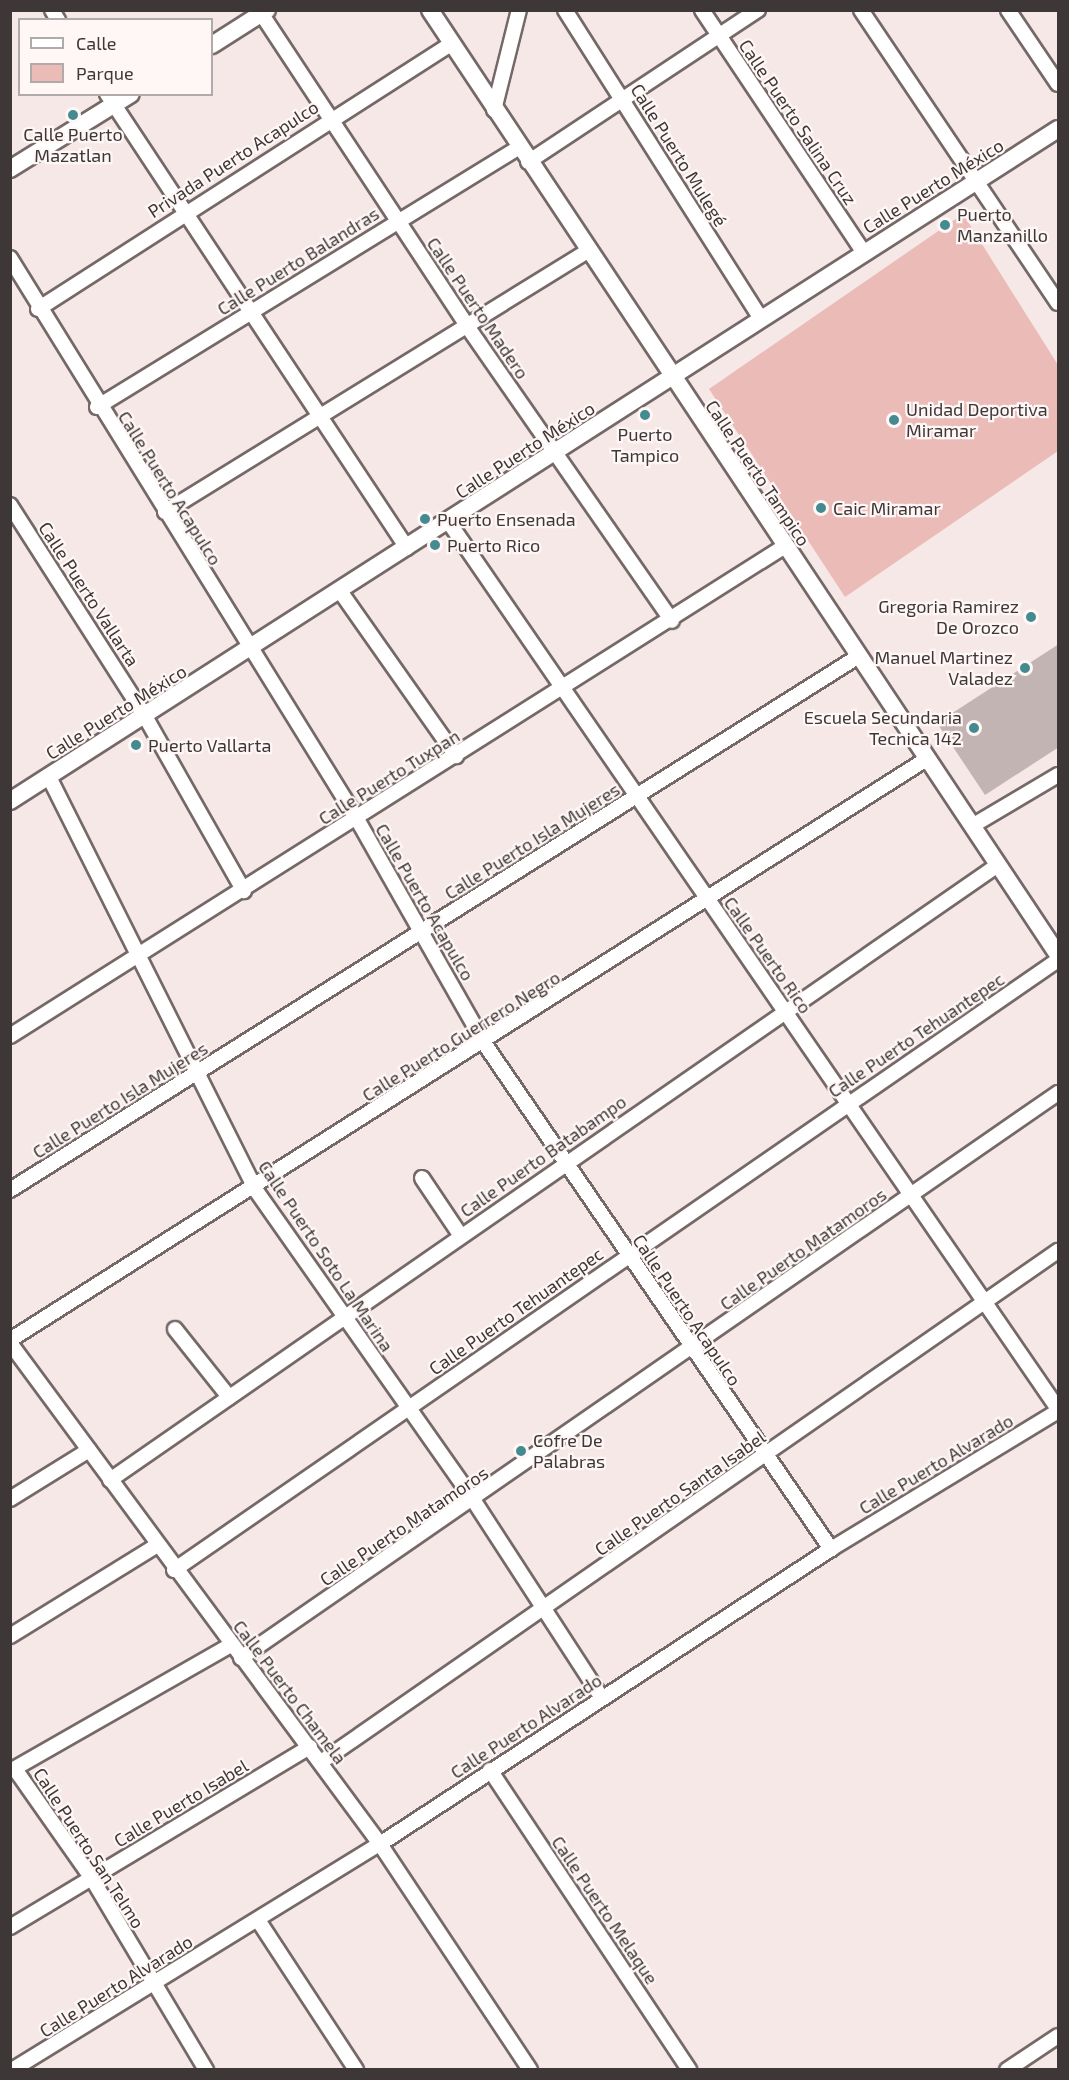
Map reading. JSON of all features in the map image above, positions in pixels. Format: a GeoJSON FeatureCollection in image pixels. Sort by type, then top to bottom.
{"type":"FeatureCollection","features":[{"type":"Feature","properties":{"kind":"street","name":"Calle Puerto Tampico"},"geometry":{"type":"LineString","coordinates":[[430,10],[670,379],[785,546],[1059,955]]}},
{"type":"Feature","properties":{"kind":"street"},"geometry":{"type":"LineString","coordinates":[[494,110],[519,10]]}},
{"type":"Feature","properties":{"kind":"street","name":"Calle Puerto Mulegé"},"geometry":{"type":"LineString","coordinates":[[564,10],[761,319]]}},
{"type":"Feature","properties":{"kind":"street","name":"Calle Puerto Salina Cruz"},"geometry":{"type":"LineString","coordinates":[[702,10],[864,253]]}},
{"type":"Feature","properties":{"kind":"street"},"geometry":{"type":"LineString","coordinates":[[528,162],[758,10]]}},
{"type":"Feature","properties":{"kind":"street"},"geometry":{"type":"LineString","coordinates":[[861,10],[1059,303]]}},
{"type":"Feature","properties":{"kind":"street"},"geometry":{"type":"LineString","coordinates":[[1008,10],[1059,84]]}},
{"type":"Feature","properties":{"kind":"street"},"geometry":{"type":"LineString","coordinates":[[213,44],[262,12]]}},
{"type":"Feature","properties":{"kind":"street","name":"Calle Puerto Madero"},"geometry":{"type":"LineString","coordinates":[[262,12],[467,326],[672,621]]}},
{"type":"Feature","properties":{"kind":"street","name":"Privada Puerto Acapulco"},"geometry":{"type":"LineString","coordinates":[[38,309],[185,210],[450,44]]}},
{"type":"Feature","properties":{"kind":"street"},"geometry":{"type":"LineString","coordinates":[[10,169],[110,100],[254,310],[407,548]]}},
{"type":"Feature","properties":{"kind":"street","name":"Calle Puerto México"},"geometry":{"type":"LineString","coordinates":[[10,801],[146,718],[761,319],[1059,129]]}},
{"type":"Feature","properties":{"kind":"street","name":"Calle Puerto Balandras"},"geometry":{"type":"LineString","coordinates":[[97,407],[519,147]]}},
{"type":"Feature","properties":{"kind":"street"},"geometry":{"type":"LineString","coordinates":[[165,512],[320,414],[588,251]]}},
{"type":"Feature","properties":{"kind":"street","name":"Calle Puerto Acapulco"},"geometry":{"type":"LineString","coordinates":[[10,258],[97,407],[357,819],[484,1043],[764,1456],[831,1549]]}},
{"type":"Feature","properties":{"kind":"street","name":"Calle Puerto Vallarta"},"geometry":{"type":"LineString","coordinates":[[10,505],[146,718],[244,891]]}},
{"type":"Feature","properties":{"kind":"street","name":"Calle Puerto Rico"},"geometry":{"type":"LineString","coordinates":[[448,521],[848,1102],[982,1303],[1059,1410]]}},
{"type":"Feature","properties":{"kind":"street","name":"Calle Puerto Tuxpan"},"geometry":{"type":"LineString","coordinates":[[10,1036],[672,621],[785,546]]}},
{"type":"Feature","properties":{"kind":"street"},"geometry":{"type":"LineString","coordinates":[[340,591],[456,756]]}},
{"type":"Feature","properties":{"kind":"street","name":"Calle Puerto Isla Mujeres"},"geometry":{"type":"LineString","coordinates":[[10,1190],[859,656]]}},
{"type":"Feature","properties":{"kind":"street","name":"Calle Puerto Guerrero Negro"},"geometry":{"type":"LineString","coordinates":[[10,1342],[255,1189],[928,758]]}},
{"type":"Feature","properties":{"kind":"street"},"geometry":{"type":"LineString","coordinates":[[972,826],[1059,776]]}},
{"type":"Feature","properties":{"kind":"street","name":"Calle Puerto Soto La Marina"},"geometry":{"type":"LineString","coordinates":[[50,777],[195,1074],[255,1189],[474,1501],[602,1698]]}},
{"type":"Feature","properties":{"kind":"street","name":"Calle Puerto Batabampo"},"geometry":{"type":"LineString","coordinates":[[110,1480],[784,1010],[999,865]]}},
{"type":"Feature","properties":{"kind":"street","name":"Calle Puerto Tehuantepec"},"geometry":{"type":"LineString","coordinates":[[174,1570],[848,1102],[1059,960]]}},
{"type":"Feature","properties":{"kind":"street","name":"Calle Puerto Matamoros"},"geometry":{"type":"LineString","coordinates":[[241,1658],[474,1501],[1059,1093]]}},
{"type":"Feature","properties":{"kind":"street"},"geometry":{"type":"LineString","coordinates":[[422,1178],[461,1236]]}},
{"type":"Feature","properties":{"kind":"street","name":"Calle Puerto Santa Isabel"},"geometry":{"type":"LineString","coordinates":[[321,1762],[546,1609],[1059,1251]]}},
{"type":"Feature","properties":{"kind":"street"},"geometry":{"type":"LineString","coordinates":[[175,1329],[229,1396]]}},
{"type":"Feature","properties":{"kind":"street","name":"Calle Puerto Chamela"},"geometry":{"type":"LineString","coordinates":[[10,1342],[90,1450],[156,1546],[310,1747],[380,1844],[530,2070]]}},
{"type":"Feature","properties":{"kind":"street","name":"Calle Puerto Alvarado"},"geometry":{"type":"LineString","coordinates":[[12,2070],[36,2064],[153,1982],[380,1844],[831,1549],[1059,1410]]}},
{"type":"Feature","properties":{"kind":"street"},"geometry":{"type":"LineString","coordinates":[[10,1499],[90,1450]]}},
{"type":"Feature","properties":{"kind":"street"},"geometry":{"type":"LineString","coordinates":[[10,1636],[156,1546]]}},
{"type":"Feature","properties":{"kind":"street"},"geometry":{"type":"LineString","coordinates":[[13,1770],[231,1645]]}},
{"type":"Feature","properties":{"kind":"street","name":"Calle Puerto Isabel"},"geometry":{"type":"LineString","coordinates":[[10,1927],[310,1747]]}},
{"type":"Feature","properties":{"kind":"street","name":"Calle Puerto San Telmo"},"geometry":{"type":"LineString","coordinates":[[13,1770],[91,1877],[207,2070]]}},
{"type":"Feature","properties":{"kind":"street","name":"Calle Puerto Melaque"},"geometry":{"type":"LineString","coordinates":[[490,1770],[689,2070]]}},
{"type":"Feature","properties":{"kind":"street"},"geometry":{"type":"LineString","coordinates":[[258,1920],[356,2070]]}},
{"type":"Feature","properties":{"kind":"street"},"geometry":{"type":"LineString","coordinates":[[1007,2070],[1059,2036]]}},
{"type":"Feature","properties":{"kind":"green space","name":"Unidad Deportiva Miramar"},"geometry":{"type":"Polygon","coordinates":[[[963,214],[1058,365],[1058,451],[845,597],[709,389],[963,214]]]}},
{"type":"Feature","properties":{"kind":"building"},"geometry":{"type":"Polygon","coordinates":[[[1059,644],[1059,747],[985,795],[937,723],[1059,644]]]}},
{"type":"Feature","properties":{"kind":"place","name":"Calle Puerto Mazatlan"},"geometry":{"type":"Point","coordinates":[73,115]}},
{"type":"Feature","properties":{"kind":"place","name":"Puerto Manzanillo"},"geometry":{"type":"Point","coordinates":[945,225]}},
{"type":"Feature","properties":{"kind":"place","name":"Puerto Tampico"},"geometry":{"type":"Point","coordinates":[645,415]}},
{"type":"Feature","properties":{"kind":"place","name":"Unidad Deportiva Miramar"},"geometry":{"type":"Point","coordinates":[894,420]}},
{"type":"Feature","properties":{"kind":"place","name":"Caic Miramar"},"geometry":{"type":"Point","coordinates":[821,508]}},
{"type":"Feature","properties":{"kind":"place","name":"Puerto Ensenada"},"geometry":{"type":"Point","coordinates":[425,519]}},
{"type":"Feature","properties":{"kind":"place","name":"Puerto Rico"},"geometry":{"type":"Point","coordinates":[435,545]}},
{"type":"Feature","properties":{"kind":"place","name":"Gregoria Ramirez De Orozco"},"geometry":{"type":"Point","coordinates":[1031,617]}},
{"type":"Feature","properties":{"kind":"place","name":"Manuel Martinez Valadez"},"geometry":{"type":"Point","coordinates":[1025,668]}},
{"type":"Feature","properties":{"kind":"place","name":"Escuela Secundaria Tecnica 142"},"geometry":{"type":"Point","coordinates":[974,728]}},
{"type":"Feature","properties":{"kind":"place","name":"Puerto Vallarta"},"geometry":{"type":"Point","coordinates":[136,745]}},
{"type":"Feature","properties":{"kind":"place","name":"Cofre De Palabras"},"geometry":{"type":"Point","coordinates":[521,1451]}}]}
